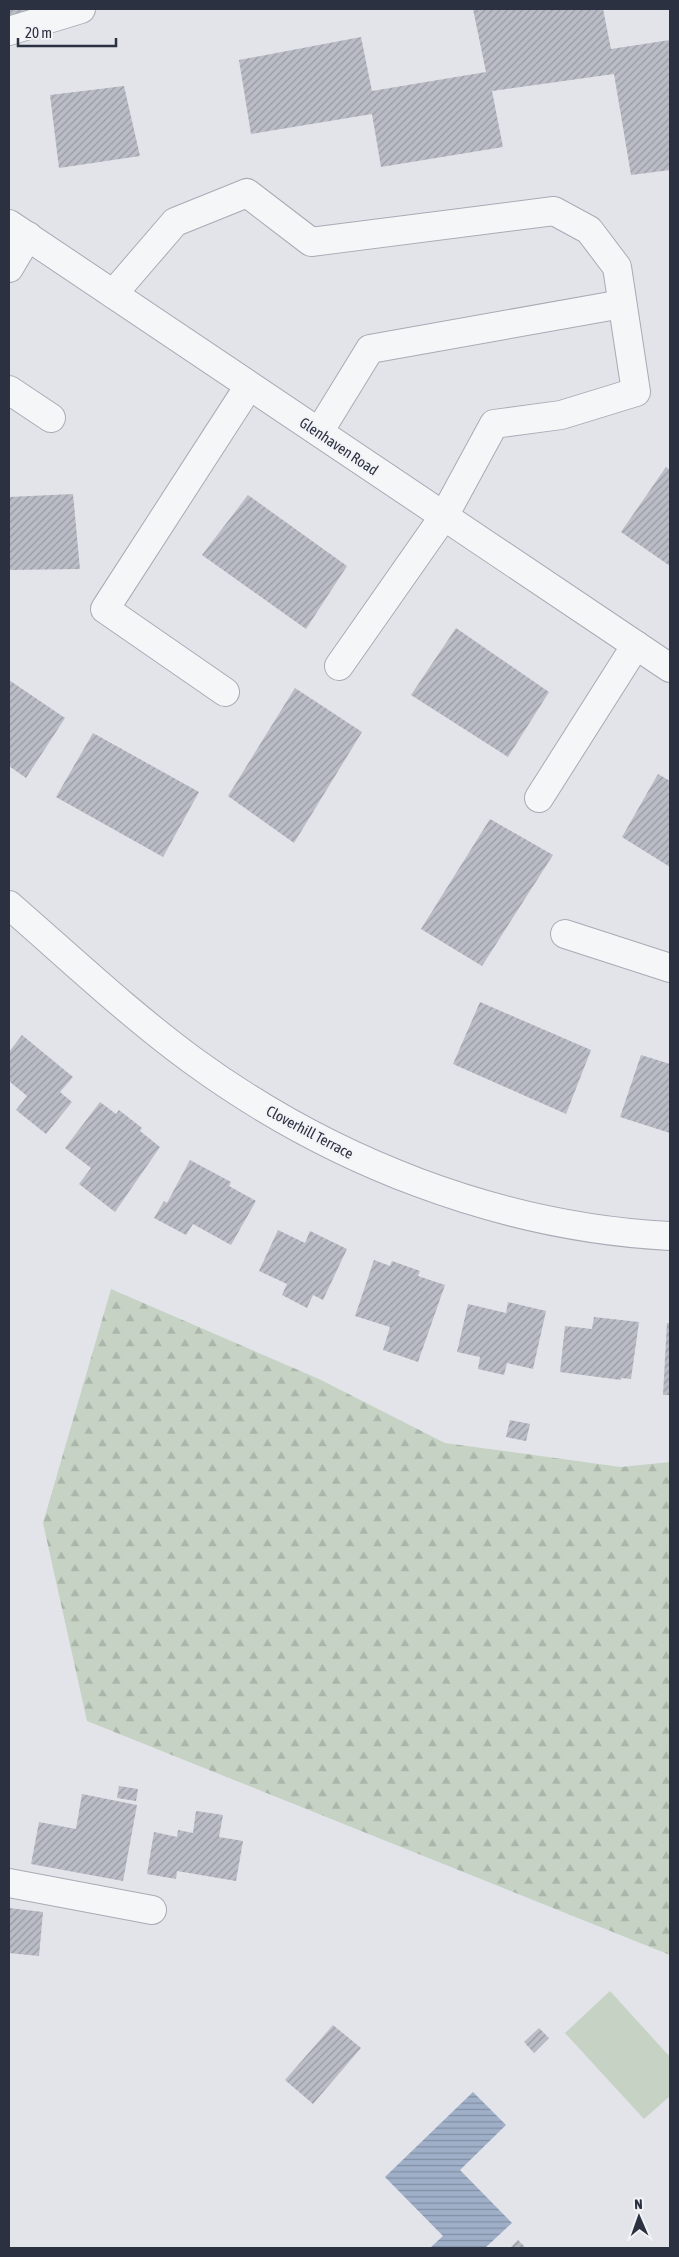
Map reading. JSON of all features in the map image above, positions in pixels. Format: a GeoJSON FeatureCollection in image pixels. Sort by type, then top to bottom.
{"type":"FeatureCollection","features":[{"type":"Feature","properties":{"kind":"street"},"geometry":{"type":"LineString","coordinates":[[9,31],[81,9]]}},
{"type":"Feature","properties":{"kind":"street"},"geometry":{"type":"LineString","coordinates":[[113,294],[175,222],[247,193],[311,242],[554,211],[589,230],[617,266],[636,392],[561,415],[494,424],[444,516],[339,666]]}},
{"type":"Feature","properties":{"kind":"street"},"geometry":{"type":"LineString","coordinates":[[9,268],[18,230]]}},
{"type":"Feature","properties":{"kind":"street","name":"Glenhaven Road"},"geometry":{"type":"LineString","coordinates":[[18,230],[670,668]]}},
{"type":"Feature","properties":{"kind":"street"},"geometry":{"type":"LineString","coordinates":[[319,432],[370,349],[622,304]]}},
{"type":"Feature","properties":{"kind":"street"},"geometry":{"type":"LineString","coordinates":[[225,692],[105,609],[249,386]]}},
{"type":"Feature","properties":{"kind":"street"},"geometry":{"type":"LineString","coordinates":[[9,390],[51,418]]}},
{"type":"Feature","properties":{"kind":"street"},"geometry":{"type":"LineString","coordinates":[[539,798],[636,645]]}},
{"type":"Feature","properties":{"kind":"street","name":"Cloverhill Terrace"},"geometry":{"type":"LineString","coordinates":[[9,905],[191,1060],[268,1111],[336,1148],[406,1178],[479,1203],[568,1224],[670,1236]]}},
{"type":"Feature","properties":{"kind":"street"},"geometry":{"type":"LineString","coordinates":[[565,934],[670,968]]}},
{"type":"Feature","properties":{"kind":"street"},"geometry":{"type":"LineString","coordinates":[[9,1883],[152,1910]]}},
{"type":"Feature","properties":{"kind":"green space"},"geometry":{"type":"Polygon","coordinates":[[[111,1289],[319,1379],[445,1443],[621,1467],[670,1462],[670,1955],[87,1721],[43,1523],[111,1289]]]}},
{"type":"Feature","properties":{"kind":"green space"},"geometry":{"type":"Polygon","coordinates":[[[610,1991],[670,2057],[670,2096],[644,2119],[565,2033],[610,1991]]]}},
{"type":"Feature","properties":{"kind":"water"},"geometry":{"type":"Polygon","coordinates":[[[473,2092],[506,2125],[460,2170],[512,2223],[485,2248],[430,2248],[443,2236],[385,2177],[473,2092]]]}},
{"type":"Feature","properties":{"kind":"building"},"geometry":{"type":"Polygon","coordinates":[[[9,9],[43,9],[9,21],[9,9]]]}},
{"type":"Feature","properties":{"kind":"building"},"geometry":{"type":"Polygon","coordinates":[[[473,9],[603,9],[611,49],[670,40],[670,170],[631,175],[614,74],[492,91],[503,147],[381,167],[372,114],[251,134],[239,60],[361,37],[372,91],[486,72],[473,9]]]}},
{"type":"Feature","properties":{"kind":"building"},"geometry":{"type":"Polygon","coordinates":[[[124,86],[140,156],[59,168],[50,95],[124,86]]]}},
{"type":"Feature","properties":{"kind":"building"},"geometry":{"type":"Polygon","coordinates":[[[666,467],[670,470],[670,566],[621,532],[666,467]]]}},
{"type":"Feature","properties":{"kind":"building"},"geometry":{"type":"Polygon","coordinates":[[[73,494],[80,569],[9,570],[9,497],[73,494]]]}},
{"type":"Feature","properties":{"kind":"building"},"geometry":{"type":"Polygon","coordinates":[[[248,495],[347,566],[306,629],[202,555],[248,495]]]}},
{"type":"Feature","properties":{"kind":"building"},"geometry":{"type":"Polygon","coordinates":[[[456,628],[549,692],[508,757],[411,695],[456,628]]]}},
{"type":"Feature","properties":{"kind":"building"},"geometry":{"type":"Polygon","coordinates":[[[9,680],[65,718],[26,778],[9,766],[9,680]]]}},
{"type":"Feature","properties":{"kind":"building"},"geometry":{"type":"Polygon","coordinates":[[[295,688],[362,732],[294,843],[228,796],[295,688]]]}},
{"type":"Feature","properties":{"kind":"building"},"geometry":{"type":"Polygon","coordinates":[[[93,733],[199,792],[163,857],[56,797],[93,733]]]}},
{"type":"Feature","properties":{"kind":"building"},"geometry":{"type":"Polygon","coordinates":[[[658,774],[670,781],[670,867],[622,837],[658,774]]]}},
{"type":"Feature","properties":{"kind":"building"},"geometry":{"type":"Polygon","coordinates":[[[490,819],[553,855],[482,966],[421,929],[490,819]]]}},
{"type":"Feature","properties":{"kind":"building"},"geometry":{"type":"Polygon","coordinates":[[[480,1002],[591,1050],[566,1114],[453,1064],[480,1002]]]}},
{"type":"Feature","properties":{"kind":"building"},"geometry":{"type":"Polygon","coordinates":[[[22,1035],[73,1077],[60,1092],[72,1102],[46,1134],[16,1110],[27,1096],[9,1081],[9,1052],[22,1035]]]}},
{"type":"Feature","properties":{"kind":"building"},"geometry":{"type":"Polygon","coordinates":[[[641,1055],[670,1064],[670,1133],[620,1117],[641,1055]]]}},
{"type":"Feature","properties":{"kind":"building"},"geometry":{"type":"Polygon","coordinates":[[[100,1102],[116,1114],[119,1110],[142,1128],[140,1131],[160,1147],[115,1212],[79,1184],[91,1168],[65,1148],[100,1102]]]}},
{"type":"Feature","properties":{"kind":"building"},"geometry":{"type":"Polygon","coordinates":[[[190,1160],[231,1182],[229,1186],[256,1201],[231,1245],[193,1224],[186,1235],[154,1218],[164,1201],[167,1203],[190,1160]]]}},
{"type":"Feature","properties":{"kind":"building"},"geometry":{"type":"Polygon","coordinates":[[[278,1230],[305,1243],[310,1231],[347,1249],[323,1300],[313,1295],[307,1308],[282,1295],[287,1284],[259,1271],[278,1230]]]}},
{"type":"Feature","properties":{"kind":"building"},"geometry":{"type":"Polygon","coordinates":[[[374,1260],[390,1266],[392,1261],[420,1271],[418,1276],[445,1285],[418,1362],[383,1350],[390,1327],[355,1316],[374,1260]]]}},
{"type":"Feature","properties":{"kind":"building"},"geometry":{"type":"Polygon","coordinates":[[[508,1302],[546,1311],[533,1369],[507,1363],[504,1375],[478,1369],[480,1357],[457,1352],[468,1304],[506,1313],[508,1302]]]}},
{"type":"Feature","properties":{"kind":"building"},"geometry":{"type":"Polygon","coordinates":[[[594,1317],[639,1322],[631,1379],[621,1378],[621,1380],[560,1372],[565,1326],[592,1329],[594,1317]]]}},
{"type":"Feature","properties":{"kind":"building"},"geometry":{"type":"Polygon","coordinates":[[[667,1323],[670,1323],[670,1395],[663,1395],[667,1323]]]}},
{"type":"Feature","properties":{"kind":"building"},"geometry":{"type":"Polygon","coordinates":[[[510,1420],[530,1424],[526,1441],[506,1437],[510,1420]]]}},
{"type":"Feature","properties":{"kind":"building"},"geometry":{"type":"Polygon","coordinates":[[[119,1786],[138,1789],[136,1801],[117,1798],[119,1786]]]}},
{"type":"Feature","properties":{"kind":"building"},"geometry":{"type":"Polygon","coordinates":[[[82,1794],[137,1805],[123,1881],[31,1864],[39,1822],[76,1829],[82,1794]]]}},
{"type":"Feature","properties":{"kind":"building"},"geometry":{"type":"Polygon","coordinates":[[[196,1811],[223,1815],[219,1837],[243,1841],[236,1881],[177,1871],[176,1879],[147,1874],[154,1832],[177,1837],[178,1830],[193,1833],[196,1811]]]}},
{"type":"Feature","properties":{"kind":"building"},"geometry":{"type":"Polygon","coordinates":[[[9,1908],[43,1912],[39,1956],[9,1953],[9,1908]]]}},
{"type":"Feature","properties":{"kind":"building"},"geometry":{"type":"Polygon","coordinates":[[[333,2025],[361,2048],[313,2104],[285,2080],[333,2025]]]}},
{"type":"Feature","properties":{"kind":"building"},"geometry":{"type":"Polygon","coordinates":[[[539,2028],[549,2038],[534,2053],[524,2042],[539,2028]]]}},
{"type":"Feature","properties":{"kind":"building"},"geometry":{"type":"Polygon","coordinates":[[[518,2240],[526,2248],[510,2248],[518,2240]]]}}]}
